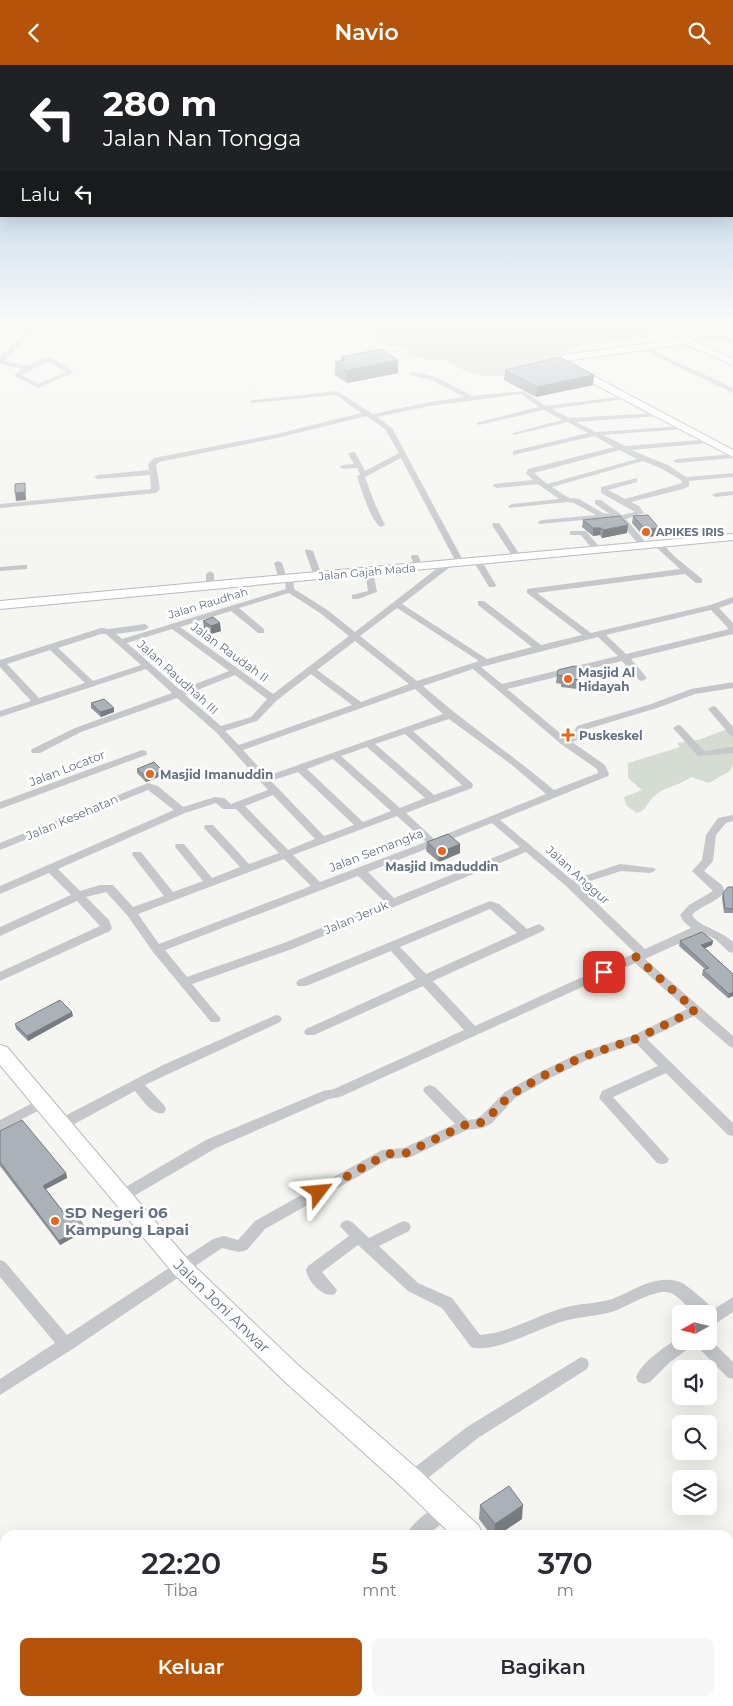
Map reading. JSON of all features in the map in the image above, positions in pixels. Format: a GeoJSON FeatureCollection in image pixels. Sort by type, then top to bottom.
{"type":"FeatureCollection","features":[{"type":"Feature","properties":{"kind":"main road"},"geometry":{"type":"LineString","coordinates":[[629,400],[658,414]]}},
{"type":"Feature","properties":{"kind":"main road","name":"Jalan Gajah Mada"},"geometry":{"type":"LineString","coordinates":[[0,605],[210,580],[287,582],[318,576],[369,571],[417,562],[447,565],[597,549],[731,539]]}},
{"type":"Feature","properties":{"kind":"main road","name":"Jalan Joni Anwar"},"geometry":{"type":"LineString","coordinates":[[0,1052],[181,1267],[290,1371],[412,1480],[464,1530]]}},
{"type":"Feature","properties":{"kind":"street"},"geometry":{"type":"LineString","coordinates":[[253,402],[276,400]]}},
{"type":"Feature","properties":{"kind":"street"},"geometry":{"type":"LineString","coordinates":[[347,400],[391,431],[461,563]]}},
{"type":"Feature","properties":{"kind":"street"},"geometry":{"type":"LineString","coordinates":[[0,506],[39,498],[153,491],[156,489],[152,464],[157,460],[371,415],[460,400]]}},
{"type":"Feature","properties":{"kind":"street"},"geometry":{"type":"LineString","coordinates":[[532,400],[569,421],[623,447],[643,459],[665,467],[685,479],[733,475]]}},
{"type":"Feature","properties":{"kind":"street"},"geometry":{"type":"LineString","coordinates":[[479,423],[545,408],[605,400]]}},
{"type":"Feature","properties":{"kind":"street"},"geometry":{"type":"LineString","coordinates":[[515,434],[569,421],[658,414],[733,455]]}},
{"type":"Feature","properties":{"kind":"street"},"geometry":{"type":"LineString","coordinates":[[516,453],[594,434],[683,427]]}},
{"type":"Feature","properties":{"kind":"street"},"geometry":{"type":"LineString","coordinates":[[567,500],[543,484],[530,473],[531,471],[623,447],[710,441]]}},
{"type":"Feature","properties":{"kind":"street"},"geometry":{"type":"LineString","coordinates":[[352,454],[363,473]]}},
{"type":"Feature","properties":{"kind":"street"},"geometry":{"type":"LineString","coordinates":[[381,525],[361,478],[363,473],[403,454]]}},
{"type":"Feature","properties":{"kind":"street"},"geometry":{"type":"LineString","coordinates":[[677,461],[733,455]]}},
{"type":"Feature","properties":{"kind":"street"},"geometry":{"type":"LineString","coordinates":[[497,486],[543,484],[643,459]]}},
{"type":"Feature","properties":{"kind":"street"},"geometry":{"type":"LineString","coordinates":[[343,467],[358,466]]}},
{"type":"Feature","properties":{"kind":"street"},"geometry":{"type":"LineString","coordinates":[[98,477],[153,472]]}},
{"type":"Feature","properties":{"kind":"street"},"geometry":{"type":"LineString","coordinates":[[624,502],[686,485],[685,479]]}},
{"type":"Feature","properties":{"kind":"street"},"geometry":{"type":"LineString","coordinates":[[542,522],[606,516],[621,517],[640,513],[636,508],[604,491],[604,489],[634,480]]}},
{"type":"Feature","properties":{"kind":"street"},"geometry":{"type":"LineString","coordinates":[[716,495],[733,493]]}},
{"type":"Feature","properties":{"kind":"street"},"geometry":{"type":"LineString","coordinates":[[512,506],[567,500],[576,501],[592,511],[606,516]]}},
{"type":"Feature","properties":{"kind":"street"},"geometry":{"type":"LineString","coordinates":[[598,502],[621,517],[644,545]]}},
{"type":"Feature","properties":{"kind":"street"},"geometry":{"type":"LineString","coordinates":[[496,525],[518,558]]}},
{"type":"Feature","properties":{"kind":"street"},"geometry":{"type":"LineString","coordinates":[[573,533],[583,533],[597,549]]}},
{"type":"Feature","properties":{"kind":"street"},"geometry":{"type":"LineString","coordinates":[[658,544],[699,581]]}},
{"type":"Feature","properties":{"kind":"street"},"geometry":{"type":"LineString","coordinates":[[309,551],[318,576]]}},
{"type":"Feature","properties":{"kind":"street"},"geometry":{"type":"LineString","coordinates":[[478,562],[492,585]]}},
{"type":"Feature","properties":{"kind":"street"},"geometry":{"type":"LineString","coordinates":[[278,563],[287,582],[416,685],[450,715],[516,763],[553,795]]}},
{"type":"Feature","properties":{"kind":"street"},"geometry":{"type":"LineString","coordinates":[[219,730],[254,719],[273,699],[312,671],[447,565]]}},
{"type":"Feature","properties":{"kind":"street"},"geometry":{"type":"LineString","coordinates":[[0,569],[24,567]]}},
{"type":"Feature","properties":{"kind":"street"},"geometry":{"type":"LineString","coordinates":[[355,597],[374,591],[369,571]]}},
{"type":"Feature","properties":{"kind":"street"},"geometry":{"type":"LineString","coordinates":[[590,637],[530,591],[686,571]]}},
{"type":"Feature","properties":{"kind":"street","name":"Jalan Raudhah"},"geometry":{"type":"LineString","coordinates":[[121,643],[233,608],[287,582]]}},
{"type":"Feature","properties":{"kind":"street"},"geometry":{"type":"LineString","coordinates":[[238,749],[486,662],[713,607],[733,600]]}},
{"type":"Feature","properties":{"kind":"street"},"geometry":{"type":"LineString","coordinates":[[481,603],[538,648]]}},
{"type":"Feature","properties":{"kind":"street"},"geometry":{"type":"LineString","coordinates":[[398,604],[486,662]]}},
{"type":"Feature","properties":{"kind":"street"},"geometry":{"type":"LineString","coordinates":[[502,687],[733,629],[713,607]]}},
{"type":"Feature","properties":{"kind":"street"},"geometry":{"type":"LineString","coordinates":[[233,608],[262,631]]}},
{"type":"Feature","properties":{"kind":"street","name":"Jalan Raudah II"},"geometry":{"type":"LineString","coordinates":[[173,626],[273,699]]}},
{"type":"Feature","properties":{"kind":"street"},"geometry":{"type":"LineString","coordinates":[[38,702],[1,663],[101,631],[109,632],[145,627]]}},
{"type":"Feature","properties":{"kind":"street","name":"Jalan Raudhah III"},"geometry":{"type":"LineString","coordinates":[[109,632],[219,730],[274,791],[323,841]]}},
{"type":"Feature","properties":{"kind":"street"},"geometry":{"type":"LineString","coordinates":[[600,634],[642,678]]}},
{"type":"Feature","properties":{"kind":"street"},"geometry":{"type":"LineString","coordinates":[[52,647],[91,684]]}},
{"type":"Feature","properties":{"kind":"street"},"geometry":{"type":"LineString","coordinates":[[0,714],[147,666]]}},
{"type":"Feature","properties":{"kind":"street"},"geometry":{"type":"LineString","coordinates":[[475,666],[565,742],[578,736],[580,728],[654,706],[668,699],[694,691],[733,685]]}},
{"type":"Feature","properties":{"kind":"street"},"geometry":{"type":"LineString","coordinates":[[312,671],[359,705]]}},
{"type":"Feature","properties":{"kind":"street"},"geometry":{"type":"LineString","coordinates":[[36,751],[78,730],[235,672]]}},
{"type":"Feature","properties":{"kind":"street"},"geometry":{"type":"LineString","coordinates":[[713,709],[733,733]]}},
{"type":"Feature","properties":{"kind":"street"},"geometry":{"type":"LineString","coordinates":[[264,780],[450,715]]}},
{"type":"Feature","properties":{"kind":"street"},"geometry":{"type":"LineString","coordinates":[[678,728],[702,754],[733,750]]}},
{"type":"Feature","properties":{"kind":"street"},"geometry":{"type":"LineString","coordinates":[[132,912],[246,867],[323,841],[468,786],[406,730]]}},
{"type":"Feature","properties":{"kind":"street","name":"Jalan Semangka"},"geometry":{"type":"LineString","coordinates":[[157,949],[433,843],[604,774],[601,767],[565,742]]}},
{"type":"Feature","properties":{"kind":"street"},"geometry":{"type":"LineString","coordinates":[[368,743],[432,799]]}},
{"type":"Feature","properties":{"kind":"street","name":"Jalan Locator"},"geometry":{"type":"LineString","coordinates":[[0,807],[142,753]]}},
{"type":"Feature","properties":{"kind":"street"},"geometry":{"type":"LineString","coordinates":[[334,755],[433,843]]}},
{"type":"Feature","properties":{"kind":"street"},"geometry":{"type":"LineString","coordinates":[[298,767],[361,826]]}},
{"type":"Feature","properties":{"kind":"street","name":"Jalan Kesehatan"},"geometry":{"type":"LineString","coordinates":[[0,847],[144,786],[154,788],[181,811]]}},
{"type":"Feature","properties":{"kind":"street"},"geometry":{"type":"LineString","coordinates":[[0,890],[181,811],[215,800],[220,800],[229,808],[274,791]]}},
{"type":"Feature","properties":{"kind":"street"},"geometry":{"type":"LineString","coordinates":[[238,805],[318,887]]}},
{"type":"Feature","properties":{"kind":"street"},"geometry":{"type":"LineString","coordinates":[[733,818],[722,820],[711,835],[707,861],[698,871],[718,888],[719,892],[697,904],[686,915],[687,919],[700,929],[718,935],[733,949]]}},
{"type":"Feature","properties":{"kind":"street","name":"Jalan Anggur"},"geometry":{"type":"LineString","coordinates":[[493,819],[570,884],[695,1010],[733,1043]]}},
{"type":"Feature","properties":{"kind":"street"},"geometry":{"type":"LineString","coordinates":[[210,827],[246,867]]}},
{"type":"Feature","properties":{"kind":"street"},"geometry":{"type":"LineString","coordinates":[[180,846],[210,882]]}},
{"type":"Feature","properties":{"kind":"street","name":"Jalan Jeruk"},"geometry":{"type":"LineString","coordinates":[[184,982],[288,946],[391,902],[527,848]]}},
{"type":"Feature","properties":{"kind":"street"},"geometry":{"type":"LineString","coordinates":[[137,854],[171,897]]}},
{"type":"Feature","properties":{"kind":"street"},"geometry":{"type":"LineString","coordinates":[[570,884],[620,867],[650,870]]}},
{"type":"Feature","properties":{"kind":"street"},"geometry":{"type":"LineString","coordinates":[[0,977],[106,928],[105,923],[51,868]]}},
{"type":"Feature","properties":{"kind":"street"},"geometry":{"type":"LineString","coordinates":[[360,871],[391,902]]}},
{"type":"Feature","properties":{"kind":"street"},"geometry":{"type":"LineString","coordinates":[[0,932],[78,897],[102,888],[109,888],[132,912],[157,949],[214,1019]]}},
{"type":"Feature","properties":{"kind":"street"},"geometry":{"type":"LineString","coordinates":[[302,983],[490,905],[495,907],[525,934]]}},
{"type":"Feature","properties":{"kind":"street"},"geometry":{"type":"LineString","coordinates":[[310,1032],[539,928]]}},
{"type":"Feature","properties":{"kind":"street"},"geometry":{"type":"LineString","coordinates":[[122,1197],[211,1144],[328,1094],[335,1094],[700,929]]}},
{"type":"Feature","properties":{"kind":"street"},"geometry":{"type":"LineString","coordinates":[[392,945],[472,1031]]}},
{"type":"Feature","properties":{"kind":"street"},"geometry":{"type":"LineString","coordinates":[[0,1388],[220,1241],[242,1246],[260,1225],[387,1154],[406,1153],[465,1125],[478,1124],[487,1119],[510,1095],[566,1065],[638,1038],[695,1010]]}},
{"type":"Feature","properties":{"kind":"street"},"geometry":{"type":"LineString","coordinates":[[62,1124],[216,1044],[276,1019]]}},
{"type":"Feature","properties":{"kind":"street"},"geometry":{"type":"LineString","coordinates":[[638,1038],[733,1131]]}},
{"type":"Feature","properties":{"kind":"street"},"geometry":{"type":"LineString","coordinates":[[662,1159],[606,1098],[607,1094],[667,1067]]}},
{"type":"Feature","properties":{"kind":"street"},"geometry":{"type":"LineString","coordinates":[[136,1084],[159,1109]]}},
{"type":"Feature","properties":{"kind":"street"},"geometry":{"type":"LineString","coordinates":[[430,1089],[465,1125]]}},
{"type":"Feature","properties":{"kind":"street"},"geometry":{"type":"LineString","coordinates":[[0,1126],[42,1103]]}},
{"type":"Feature","properties":{"kind":"street"},"geometry":{"type":"LineString","coordinates":[[347,1226],[413,1287],[446,1303],[476,1343],[491,1341],[532,1328],[564,1314],[605,1307],[662,1286],[676,1287],[697,1305]]}},
{"type":"Feature","properties":{"kind":"street"},"geometry":{"type":"LineString","coordinates":[[330,1289],[314,1274],[313,1270],[363,1241],[404,1227]]}},
{"type":"Feature","properties":{"kind":"street"},"geometry":{"type":"LineString","coordinates":[[0,1266],[66,1345]]}},
{"type":"Feature","properties":{"kind":"street"},"geometry":{"type":"LineString","coordinates":[[718,1311],[733,1303]]}},
{"type":"Feature","properties":{"kind":"street"},"geometry":{"type":"LineString","coordinates":[[644,1377],[664,1357],[674,1350]]}},
{"type":"Feature","properties":{"kind":"street"},"geometry":{"type":"LineString","coordinates":[[710,1350],[733,1372]]}},
{"type":"Feature","properties":{"kind":"street"},"geometry":{"type":"LineString","coordinates":[[412,1480],[429,1465],[501,1414],[581,1364]]}},
{"type":"Feature","properties":{"kind":"street"},"geometry":{"type":"LineString","coordinates":[[421,1530],[443,1511]]}},
{"type":"Feature","properties":{"kind":"shaded area"},"geometry":{"type":"Polygon","coordinates":[[[733,727],[733,764],[730,771],[709,783],[691,777],[666,788],[657,793],[645,808],[637,813],[627,806],[624,797],[642,790],[628,778],[628,763],[680,747],[677,743],[698,740],[733,727]]]}},
{"type":"Feature","properties":{"kind":"building"},"geometry":{"type":"Polygon","coordinates":[[[25,483],[25,492],[15,493],[15,484],[25,483]]]}},
{"type":"Feature","properties":{"kind":"building"},"geometry":{"type":"Polygon","coordinates":[[[648,515],[659,528],[645,529],[633,516],[648,515]]]}},
{"type":"Feature","properties":{"kind":"building"},"geometry":{"type":"Polygon","coordinates":[[[620,516],[628,525],[603,530],[601,528],[593,528],[583,520],[620,516]]]}},
{"type":"Feature","properties":{"kind":"building"},"geometry":{"type":"Polygon","coordinates":[[[213,617],[220,623],[211,626],[203,621],[213,617]]]}},
{"type":"Feature","properties":{"kind":"building"},"geometry":{"type":"Polygon","coordinates":[[[574,666],[580,667],[577,680],[562,678],[563,676],[557,675],[558,670],[574,666]]]}},
{"type":"Feature","properties":{"kind":"building"},"geometry":{"type":"Polygon","coordinates":[[[104,699],[114,708],[100,712],[91,703],[104,699]]]}},
{"type":"Feature","properties":{"kind":"building"},"geometry":{"type":"Polygon","coordinates":[[[154,762],[163,771],[146,777],[137,769],[154,762]]]}},
{"type":"Feature","properties":{"kind":"building"},"geometry":{"type":"Polygon","coordinates":[[[448,834],[460,844],[439,853],[427,842],[448,834]]]}},
{"type":"Feature","properties":{"kind":"building"},"geometry":{"type":"Polygon","coordinates":[[[728,887],[733,887],[733,909],[725,908],[723,893],[728,887]]]}},
{"type":"Feature","properties":{"kind":"building"},"geometry":{"type":"Polygon","coordinates":[[[702,932],[713,941],[701,945],[733,974],[733,992],[729,994],[703,970],[709,968],[680,941],[702,932]]]}},
{"type":"Feature","properties":{"kind":"building"},"geometry":{"type":"Polygon","coordinates":[[[60,1000],[72,1012],[27,1036],[15,1024],[60,1000]]]}},
{"type":"Feature","properties":{"kind":"building"},"geometry":{"type":"Polygon","coordinates":[[[22,1120],[66,1173],[43,1186],[68,1218],[75,1214],[84,1226],[59,1241],[0,1162],[0,1131],[22,1120]]]}},
{"type":"Feature","properties":{"kind":"building"},"geometry":{"type":"Polygon","coordinates":[[[509,1486],[523,1505],[495,1524],[480,1505],[509,1486]]]}},
{"type":"Feature","properties":{"kind":"place","name":"APIKES IRIS"},"geometry":{"type":"Point","coordinates":[646,532]}},
{"type":"Feature","properties":{"kind":"place","name":"Masjid Al Hidayah"},"geometry":{"type":"Point","coordinates":[568,679]}},
{"type":"Feature","properties":{"kind":"place","name":"Puskeskel"},"geometry":{"type":"Point","coordinates":[568,735]}},
{"type":"Feature","properties":{"kind":"place","name":"Masjid Imanuddin"},"geometry":{"type":"Point","coordinates":[150,774]}},
{"type":"Feature","properties":{"kind":"place","name":"Masjid Imaduddin"},"geometry":{"type":"Point","coordinates":[442,851]}},
{"type":"Feature","properties":{"kind":"place","name":"SD Negeri 06 Kampung Lapai"},"geometry":{"type":"Point","coordinates":[55,1221]}},
{"type":"Feature","properties":{"kind":"route"},"geometry":{"type":"LineString","coordinates":[[319,1192],[387,1154],[403,1154],[428,1144],[465,1125],[478,1124],[495,1112],[510,1095],[545,1075],[582,1057],[638,1038],[695,1010],[636,957],[604,972]]}}]}
